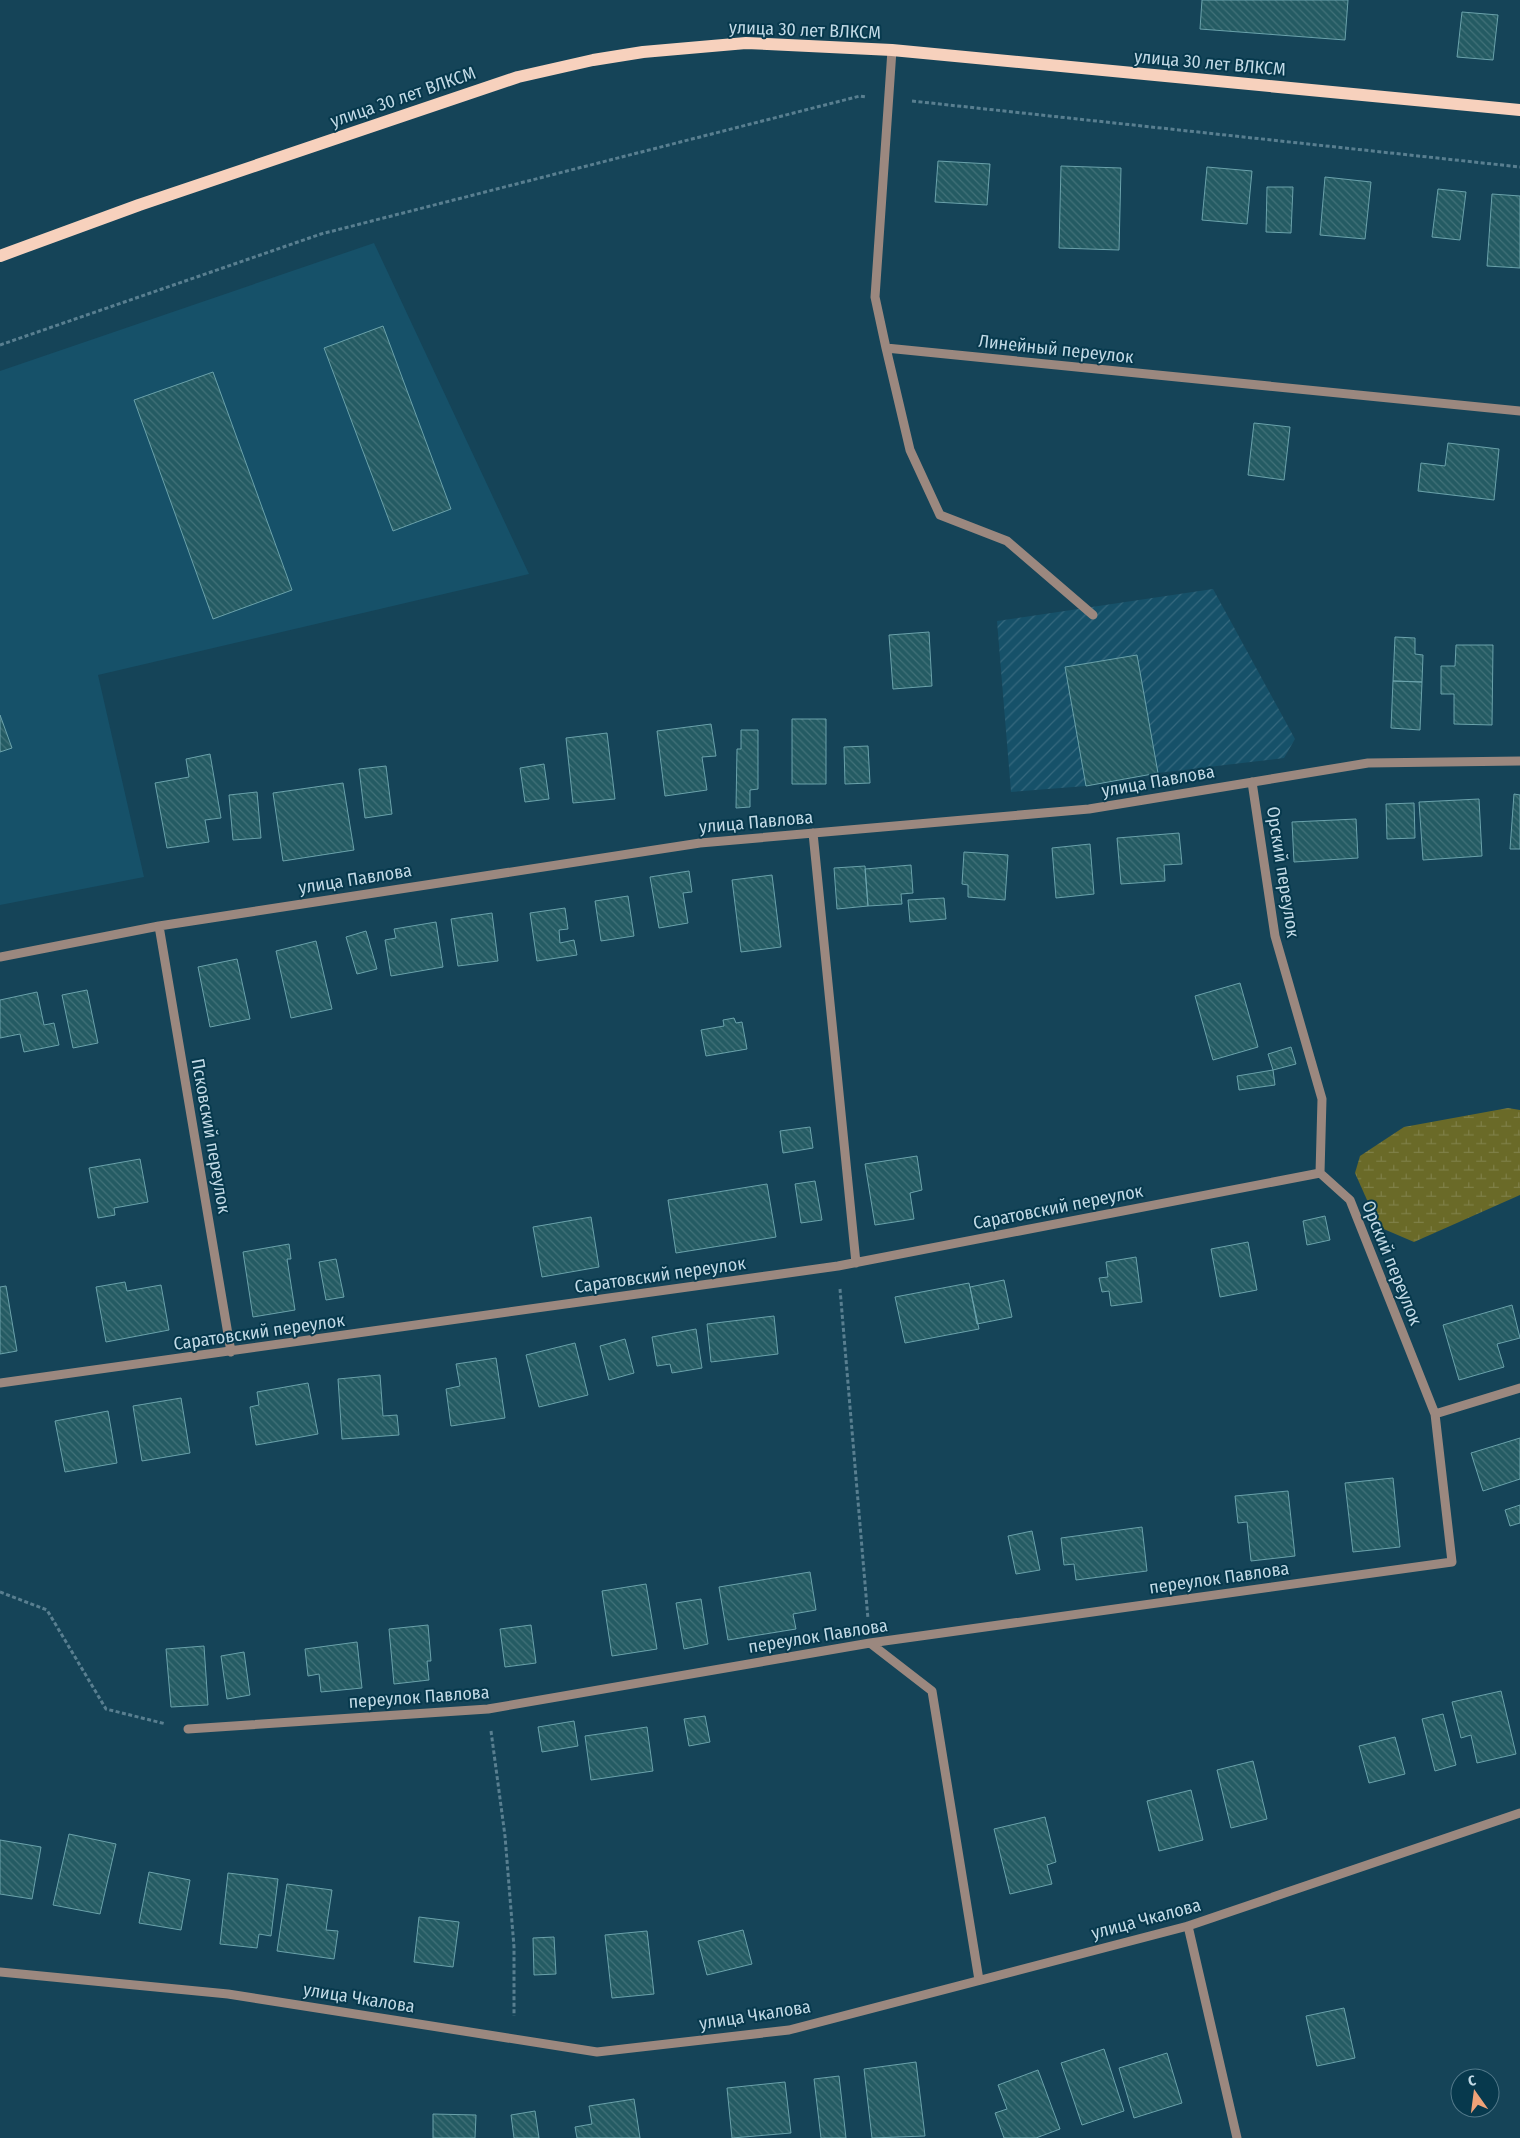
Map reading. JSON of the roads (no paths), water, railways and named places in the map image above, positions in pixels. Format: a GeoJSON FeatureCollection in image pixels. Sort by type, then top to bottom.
{"type":"FeatureCollection","features":[{"type":"Feature","properties":{"kind":"main road","name":"улица 30 лет ВЛКСМ"},"geometry":{"type":"LineString","coordinates":[[0,256],[148,202],[518,76],[593,60],[643,52],[746,43],[892,50],[1520,110]]}},
{"type":"Feature","properties":{"kind":"street"},"geometry":{"type":"LineString","coordinates":[[892,50],[875,297],[910,450],[940,516],[1007,541],[1094,615]]}},
{"type":"Feature","properties":{"kind":"street","name":"Линейный переулок"},"geometry":{"type":"LineString","coordinates":[[886,348],[1520,411]]}},
{"type":"Feature","properties":{"kind":"street","name":"улица Павлова"},"geometry":{"type":"LineString","coordinates":[[0,957],[159,926],[700,843],[1089,809],[1368,763],[1520,761]]}},
{"type":"Feature","properties":{"kind":"street","name":"Орский переулок"},"geometry":{"type":"LineString","coordinates":[[1252,782],[1275,936],[1322,1099],[1320,1173],[1350,1200],[1435,1414],[1452,1562]]}},
{"type":"Feature","properties":{"kind":"street"},"geometry":{"type":"LineString","coordinates":[[813,833],[856,1263]]}},
{"type":"Feature","properties":{"kind":"street","name":"Псковский переулок"},"geometry":{"type":"LineString","coordinates":[[159,926],[231,1352]]}},
{"type":"Feature","properties":{"kind":"street","name":"Саратовский переулок"},"geometry":{"type":"LineString","coordinates":[[0,1383],[838,1266],[1320,1173]]}},
{"type":"Feature","properties":{"kind":"street"},"geometry":{"type":"LineString","coordinates":[[1435,1414],[1520,1388]]}},
{"type":"Feature","properties":{"kind":"street","name":"переулок Павлова"},"geometry":{"type":"LineString","coordinates":[[188,1729],[488,1709],[870,1643],[1452,1562]]}},
{"type":"Feature","properties":{"kind":"street"},"geometry":{"type":"LineString","coordinates":[[870,1643],[932,1691],[979,1980]]}},
{"type":"Feature","properties":{"kind":"street","name":"улица Чкалова"},"geometry":{"type":"LineString","coordinates":[[0,1972],[228,1994],[597,2052],[789,2030],[1188,1926],[1520,1813]]}},
{"type":"Feature","properties":{"kind":"street"},"geometry":{"type":"LineString","coordinates":[[1188,1926],[1237,2138]]}}]}
